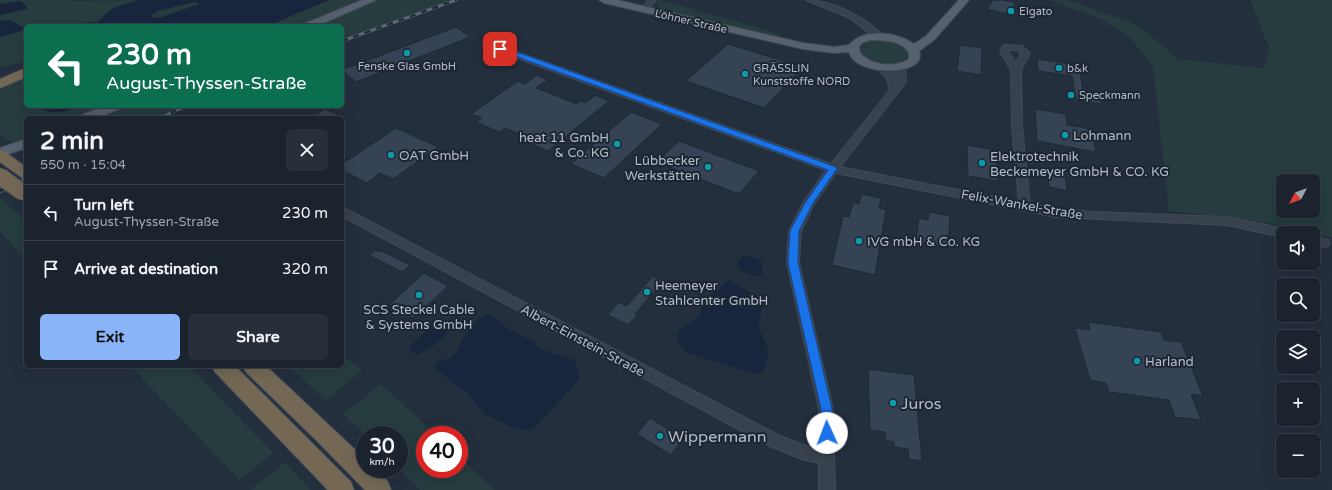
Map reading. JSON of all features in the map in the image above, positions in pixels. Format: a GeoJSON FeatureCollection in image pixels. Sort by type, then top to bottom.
{"type":"FeatureCollection","features":[{"type":"Feature","properties":{"kind":"highway"},"geometry":{"type":"LineString","coordinates":[[0,72],[24,66]]}},
{"type":"Feature","properties":{"kind":"highway"},"geometry":{"type":"LineString","coordinates":[[0,84],[24,73]]}},
{"type":"Feature","properties":{"kind":"highway"},"geometry":{"type":"LineString","coordinates":[[0,176],[24,194]]}},
{"type":"Feature","properties":{"kind":"highway"},"geometry":{"type":"LineString","coordinates":[[224,368],[343,490]]}},
{"type":"Feature","properties":{"kind":"highway"},"geometry":{"type":"LineString","coordinates":[[255,368],[324,433],[380,490]]}},
{"type":"Feature","properties":{"kind":"main road"},"geometry":{"type":"LineString","coordinates":[[313,24],[371,0]]}},
{"type":"Feature","properties":{"kind":"main road","name":"Löhner Straße"},"geometry":{"type":"LineString","coordinates":[[604,0],[777,41],[832,50],[842,50],[853,47]]}},
{"type":"Feature","properties":{"kind":"main road"},"geometry":{"type":"LineString","coordinates":[[913,50],[930,38],[964,0]]}},
{"type":"Feature","properties":{"kind":"main road"},"geometry":{"type":"LineString","coordinates":[[859,59],[854,53],[853,47],[863,39],[880,37],[908,41],[940,26]]}},
{"type":"Feature","properties":{"kind":"main road"},"geometry":{"type":"LineString","coordinates":[[898,40],[913,50]]}},
{"type":"Feature","properties":{"kind":"main road","name":"Löhner Straße"},"geometry":{"type":"LineString","coordinates":[[777,41],[802,50],[859,59],[882,67],[902,67]]}},
{"type":"Feature","properties":{"kind":"main road"},"geometry":{"type":"LineString","coordinates":[[902,67],[914,60],[913,50]]}},
{"type":"Feature","properties":{"kind":"main road"},"geometry":{"type":"LineString","coordinates":[[91,116],[110,108]]}},
{"type":"Feature","properties":{"kind":"main road"},"geometry":{"type":"LineString","coordinates":[[9,162],[24,145]]}},
{"type":"Feature","properties":{"kind":"street"},"geometry":{"type":"LineString","coordinates":[[644,10],[652,0]]}},
{"type":"Feature","properties":{"kind":"street"},"geometry":{"type":"LineString","coordinates":[[810,0],[853,16],[880,37]]}},
{"type":"Feature","properties":{"kind":"street"},"geometry":{"type":"LineString","coordinates":[[860,22],[863,39]]}},
{"type":"Feature","properties":{"kind":"street","name":"Felix-Wankel-Straße"},"geometry":{"type":"LineString","coordinates":[[486,44],[833,169],[1056,212],[1094,216],[1227,221],[1276,231]]}},
{"type":"Feature","properties":{"kind":"street"},"geometry":{"type":"LineString","coordinates":[[882,67],[892,78],[894,90]]}},
{"type":"Feature","properties":{"kind":"street"},"geometry":{"type":"LineString","coordinates":[[827,490],[828,458],[826,409],[793,263],[795,231],[809,203],[833,169],[901,82],[900,70],[902,67]]}},
{"type":"Feature","properties":{"kind":"street"},"geometry":{"type":"LineString","coordinates":[[1016,70],[1017,126],[1025,206]]}},
{"type":"Feature","properties":{"kind":"street","name":"Albert-Einstein-Straße"},"geometry":{"type":"LineString","coordinates":[[344,212],[775,441],[802,452],[828,458]]}},
{"type":"Feature","properties":{"kind":"green space"},"geometry":{"type":"Polygon","coordinates":[[[0,0],[139,0],[113,8],[95,24],[24,24],[24,30],[11,20],[0,21],[0,15],[27,9],[18,1],[0,4],[0,0]]]}},
{"type":"Feature","properties":{"kind":"green space"},"geometry":{"type":"Polygon","coordinates":[[[329,0],[363,0],[305,24],[272,24],[329,0]]]}},
{"type":"Feature","properties":{"kind":"green space"},"geometry":{"type":"Polygon","coordinates":[[[377,0],[453,0],[344,39],[344,24],[321,24],[377,0]]]}},
{"type":"Feature","properties":{"kind":"green space"},"geometry":{"type":"Polygon","coordinates":[[[658,0],[780,34],[776,37],[656,9],[658,0]]]}},
{"type":"Feature","properties":{"kind":"green space"},"geometry":{"type":"Polygon","coordinates":[[[1048,0],[1068,0],[1130,22],[1145,31],[1178,59],[1264,68],[1269,48],[1250,0],[1332,0],[1332,238],[1320,235],[1320,226],[1285,226],[1245,219],[1169,211],[1153,66],[1130,37],[1101,19],[1048,0]]]}},
{"type":"Feature","properties":{"kind":"green space"},"geometry":{"type":"Polygon","coordinates":[[[194,2],[200,4],[159,18],[154,18],[151,15],[158,11],[194,2]]]}},
{"type":"Feature","properties":{"kind":"green space"},"geometry":{"type":"Polygon","coordinates":[[[24,30],[24,62],[0,67],[0,37],[24,30]]]}},
{"type":"Feature","properties":{"kind":"green space"},"geometry":{"type":"Polygon","coordinates":[[[877,39],[901,44],[910,55],[906,61],[894,66],[872,61],[860,55],[859,46],[862,43],[877,39]]]}},
{"type":"Feature","properties":{"kind":"green space"},"geometry":{"type":"Polygon","coordinates":[[[24,74],[24,108],[42,108],[53,113],[67,111],[74,108],[98,108],[79,116],[24,116],[24,139],[14,143],[0,135],[0,85],[24,74]]]}},
{"type":"Feature","properties":{"kind":"green space"},"geometry":{"type":"Polygon","coordinates":[[[120,108],[178,108],[160,116],[101,116],[120,108]]]}},
{"type":"Feature","properties":{"kind":"green space"},"geometry":{"type":"Polygon","coordinates":[[[0,198],[24,219],[24,257],[0,232],[0,198]]]}},
{"type":"Feature","properties":{"kind":"green space"},"geometry":{"type":"Polygon","coordinates":[[[344,356],[362,370],[326,400],[290,368],[344,368],[344,356]]]}},
{"type":"Feature","properties":{"kind":"green space"},"geometry":{"type":"Polygon","coordinates":[[[132,368],[191,368],[273,453],[240,480],[132,368]]]}},
{"type":"Feature","properties":{"kind":"green space"},"geometry":{"type":"Polygon","coordinates":[[[381,384],[426,426],[416,426],[416,478],[468,478],[468,465],[495,490],[420,490],[408,478],[408,426],[356,426],[343,414],[381,384]]]}},
{"type":"Feature","properties":{"kind":"green space"},"geometry":{"type":"Polygon","coordinates":[[[285,462],[310,490],[251,490],[285,462]]]}},
{"type":"Feature","properties":{"kind":"water"},"geometry":{"type":"Polygon","coordinates":[[[139,0],[329,0],[272,24],[95,24],[113,8],[139,0]],[[194,2],[158,11],[151,15],[154,18],[159,18],[200,4],[194,2]]]}},
{"type":"Feature","properties":{"kind":"water"},"geometry":{"type":"Polygon","coordinates":[[[21,1],[27,9],[0,15],[0,4],[21,1]]]}},
{"type":"Feature","properties":{"kind":"water"},"geometry":{"type":"Polygon","coordinates":[[[11,20],[24,30],[0,37],[0,21],[11,20]]]}},
{"type":"Feature","properties":{"kind":"water"},"geometry":{"type":"Polygon","coordinates":[[[40,108],[74,108],[58,112],[40,108]]]}},
{"type":"Feature","properties":{"kind":"water"},"geometry":{"type":"Polygon","coordinates":[[[743,256],[750,256],[761,260],[762,275],[751,275],[738,267],[736,264],[743,256]]]}},
{"type":"Feature","properties":{"kind":"water"},"geometry":{"type":"Polygon","coordinates":[[[729,280],[761,299],[763,306],[759,319],[759,328],[768,350],[767,362],[762,373],[755,374],[688,353],[681,347],[677,339],[679,330],[691,323],[700,314],[705,301],[729,280]]]}},
{"type":"Feature","properties":{"kind":"water"},"geometry":{"type":"Polygon","coordinates":[[[490,314],[510,330],[531,340],[541,349],[574,360],[578,369],[579,378],[577,381],[531,431],[514,428],[486,415],[466,392],[434,368],[436,362],[450,358],[458,350],[463,338],[479,318],[490,314]]]}},
{"type":"Feature","properties":{"kind":"water"},"geometry":{"type":"Polygon","coordinates":[[[443,322],[450,325],[448,331],[441,339],[418,355],[411,352],[410,348],[420,337],[430,329],[443,322]]]}},
{"type":"Feature","properties":{"kind":"building","name":"Elgato"},"geometry":{"type":"Polygon","coordinates":[[[993,0],[1003,0],[1016,3],[1008,14],[987,9],[993,0]]]}},
{"type":"Feature","properties":{"kind":"building","name":"Fenske Glas GmbH"},"geometry":{"type":"Polygon","coordinates":[[[456,27],[470,37],[356,82],[344,72],[344,69],[456,27]]]}},
{"type":"Feature","properties":{"kind":"building","name":"GRÄSSLIN Kunststoffe NORD"},"geometry":{"type":"Polygon","coordinates":[[[728,44],[803,67],[764,108],[686,81],[728,44]]]}},
{"type":"Feature","properties":{"kind":"building"},"geometry":{"type":"Polygon","coordinates":[[[960,45],[982,48],[981,75],[957,71],[960,45]]]}},
{"type":"Feature","properties":{"kind":"building"},"geometry":{"type":"Polygon","coordinates":[[[1037,59],[1079,65],[1083,91],[1099,94],[1101,104],[1076,100],[1072,76],[1038,71],[1037,59]]]}},
{"type":"Feature","properties":{"kind":"building"},"geometry":{"type":"Polygon","coordinates":[[[537,75],[548,80],[536,88],[577,104],[581,101],[586,103],[595,95],[609,101],[548,151],[518,138],[522,135],[505,128],[499,132],[476,122],[482,118],[471,114],[518,81],[525,84],[537,75]]]}},
{"type":"Feature","properties":{"kind":"building"},"geometry":{"type":"Polygon","coordinates":[[[325,109],[341,116],[314,116],[325,109]]]}},
{"type":"Feature","properties":{"kind":"building","name":"Lohmann"},"geometry":{"type":"Polygon","coordinates":[[[1035,109],[1066,114],[1067,125],[1092,129],[1096,152],[1037,141],[1035,109]]]}},
{"type":"Feature","properties":{"kind":"building","name":"heat 11 GmbH & Co. KG"},"geometry":{"type":"Polygon","coordinates":[[[631,112],[662,124],[604,178],[571,164],[631,112]]]}},
{"type":"Feature","properties":{"kind":"building","name":"OAT GmbH"},"geometry":{"type":"Polygon","coordinates":[[[396,128],[438,147],[393,179],[380,173],[367,183],[344,171],[344,163],[396,128]]]}},
{"type":"Feature","properties":{"kind":"building","name":"Lübbecker Werkstätten"},"geometry":{"type":"Polygon","coordinates":[[[679,141],[759,171],[739,194],[657,162],[679,141]]]}},
{"type":"Feature","properties":{"kind":"building","name":"Elektrotechnik Beckemeyer GmbH & CO. KG"},"geometry":{"type":"Polygon","coordinates":[[[967,145],[996,150],[998,181],[968,176],[967,145]]]}},
{"type":"Feature","properties":{"kind":"building"},"geometry":{"type":"Polygon","coordinates":[[[1047,171],[1065,175],[1067,191],[1049,187],[1047,171]]]}},
{"type":"Feature","properties":{"kind":"building","name":"IVG mbH & Co. KG"},"geometry":{"type":"Polygon","coordinates":[[[861,194],[881,198],[879,208],[886,210],[875,275],[832,265],[843,216],[849,217],[853,203],[859,204],[861,194]]]}},
{"type":"Feature","properties":{"kind":"building"},"geometry":{"type":"Polygon","coordinates":[[[929,212],[950,216],[948,248],[916,241],[919,218],[928,220],[929,212]]]}},
{"type":"Feature","properties":{"kind":"building"},"geometry":{"type":"Polygon","coordinates":[[[376,250],[380,252],[382,251],[410,265],[402,272],[369,255],[376,250]]]}},
{"type":"Feature","properties":{"kind":"building","name":"SCS Steckel Cable & Systems GmbH"},"geometry":{"type":"Polygon","coordinates":[[[424,273],[448,286],[413,318],[389,305],[424,273]]]}},
{"type":"Feature","properties":{"kind":"building","name":"Heemeyer Stahlcenter GmbH"},"geometry":{"type":"Polygon","coordinates":[[[653,276],[663,281],[635,314],[637,315],[628,325],[608,315],[619,302],[627,306],[653,276]]]}},
{"type":"Feature","properties":{"kind":"building","name":"Harland"},"geometry":{"type":"Polygon","coordinates":[[[1088,322],[1161,332],[1164,340],[1181,342],[1203,396],[1191,394],[1201,420],[1175,417],[1169,400],[1109,392],[1106,383],[1090,380],[1075,328],[1090,330],[1088,322]]]}},
{"type":"Feature","properties":{"kind":"building","name":"Juros"},"geometry":{"type":"Polygon","coordinates":[[[868,369],[914,375],[922,461],[909,459],[908,449],[894,447],[894,442],[886,440],[885,432],[870,430],[868,369]]]}},
{"type":"Feature","properties":{"kind":"building","name":"Wippermann"},"geometry":{"type":"Polygon","coordinates":[[[650,418],[683,438],[671,455],[637,434],[650,418]]]}},
{"type":"Feature","properties":{"kind":"waterway"},"geometry":{"type":"LineString","coordinates":[[80,24],[95,23]]}},
{"type":"Feature","properties":{"kind":"railway"},"geometry":{"type":"LineString","coordinates":[[344,40],[456,0]]}},
{"type":"Feature","properties":{"kind":"railway"},"geometry":{"type":"LineString","coordinates":[[164,116],[182,108]]}},
{"type":"Feature","properties":{"kind":"railway"},"geometry":{"type":"LineString","coordinates":[[0,191],[24,180]]}},
{"type":"Feature","properties":{"kind":"place","name":"Elgato"},"geometry":{"type":"Point","coordinates":[1011,11]}},
{"type":"Feature","properties":{"kind":"place","name":"Fenske Glas GmbH"},"geometry":{"type":"Point","coordinates":[407,53]}},
{"type":"Feature","properties":{"kind":"place","name":"b&k"},"geometry":{"type":"Point","coordinates":[1059,68]}},
{"type":"Feature","properties":{"kind":"place","name":"GRÄSSLIN Kunststoffe NORD"},"geometry":{"type":"Point","coordinates":[745,74]}},
{"type":"Feature","properties":{"kind":"place","name":"Speckmann"},"geometry":{"type":"Point","coordinates":[1071,95]}},
{"type":"Feature","properties":{"kind":"place","name":"Lohmann"},"geometry":{"type":"Point","coordinates":[1065,135]}},
{"type":"Feature","properties":{"kind":"place","name":"heat 11 GmbH & Co. KG"},"geometry":{"type":"Point","coordinates":[617,144]}},
{"type":"Feature","properties":{"kind":"place","name":"OAT GmbH"},"geometry":{"type":"Point","coordinates":[391,155]}},
{"type":"Feature","properties":{"kind":"place","name":"Elektrotechnik Beckemeyer GmbH & CO. KG"},"geometry":{"type":"Point","coordinates":[982,163]}},
{"type":"Feature","properties":{"kind":"place","name":"Lübbecker Werkstätten"},"geometry":{"type":"Point","coordinates":[708,167]}},
{"type":"Feature","properties":{"kind":"place","name":"IVG mbH & Co. KG"},"geometry":{"type":"Point","coordinates":[859,241]}},
{"type":"Feature","properties":{"kind":"place","name":"Heemeyer Stahlcenter GmbH"},"geometry":{"type":"Point","coordinates":[647,292]}},
{"type":"Feature","properties":{"kind":"place","name":"SCS Steckel Cable & Systems GmbH"},"geometry":{"type":"Point","coordinates":[419,295]}},
{"type":"Feature","properties":{"kind":"place","name":"Harland"},"geometry":{"type":"Point","coordinates":[1137,361]}},
{"type":"Feature","properties":{"kind":"place","name":"Juros"},"geometry":{"type":"Point","coordinates":[893,403]}},
{"type":"Feature","properties":{"kind":"place","name":"Wippermann"},"geometry":{"type":"Point","coordinates":[660,436]}},
{"type":"Feature","properties":{"kind":"route"},"geometry":{"type":"LineString","coordinates":[[500,49],[833,169],[809,203],[795,231],[793,263],[826,409],[827,433]]}}]}
